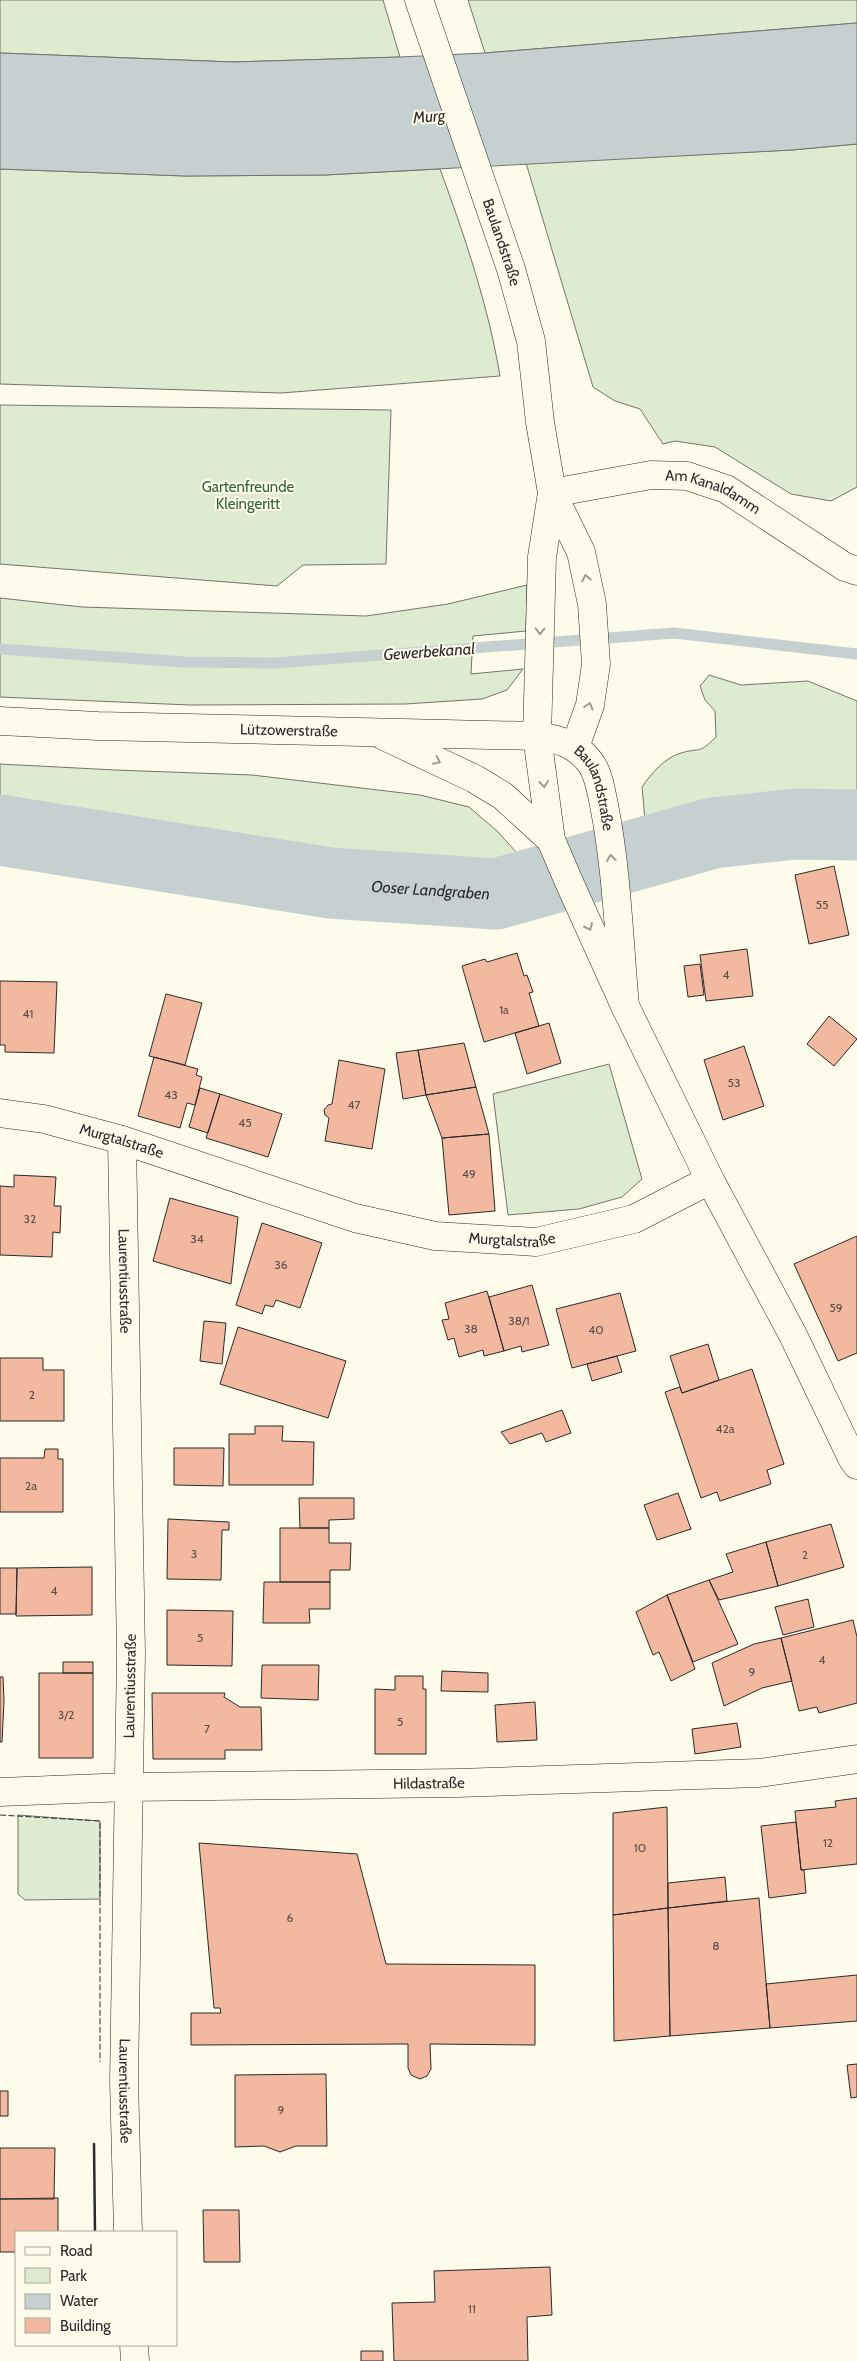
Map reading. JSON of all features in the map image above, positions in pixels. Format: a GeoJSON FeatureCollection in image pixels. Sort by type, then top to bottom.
{"type":"FeatureCollection","features":[{"type":"Feature","properties":{"kind":"street","name":"Baulandstraße"},"geometry":{"type":"LineString","coordinates":[[419,0],[511,269],[531,341],[540,422],[552,493],[581,552],[592,604],[596,664],[590,705],[575,747],[590,763],[598,780],[608,830],[625,1006]]}},
{"type":"Feature","properties":{"kind":"street","name":"Am Kanaldamm"},"geometry":{"type":"LineString","coordinates":[[552,493],[651,475],[687,476],[726,489],[845,567],[857,571]]}},
{"type":"Feature","properties":{"kind":"street","name":"Baulandstraße"},"geometry":{"type":"LineString","coordinates":[[552,493],[542,557],[537,736],[551,840],[625,1006],[710,1180]]}},
{"type":"Feature","properties":{"kind":"street","name":"Lützowerstraße"},"geometry":{"type":"LineString","coordinates":[[0,722],[537,736],[558,739],[575,747]]}},
{"type":"Feature","properties":{"kind":"street"},"geometry":{"type":"LineString","coordinates":[[377,732],[475,779],[503,796],[551,840]]}},
{"type":"Feature","properties":{"kind":"street","name":"Murgtalstraße"},"geometry":{"type":"LineString","coordinates":[[0,1113],[44,1119],[122,1140],[355,1218],[435,1236],[536,1242],[634,1219],[710,1180]]}},
{"type":"Feature","properties":{"kind":"street","name":"Laurentiusstraße"},"geometry":{"type":"LineString","coordinates":[[122,1140],[131,1653],[124,2081],[128,2231]]}},
{"type":"Feature","properties":{"kind":"street"},"geometry":{"type":"LineString","coordinates":[[710,1180],[794,1335],[855,1467]]}},
{"type":"Feature","properties":{"kind":"street","name":"Hildastraße"},"geometry":{"type":"LineString","coordinates":[[0,1792],[128,1787],[458,1783],[758,1774],[857,1759]]}},
{"type":"Feature","properties":{"kind":"street"},"geometry":{"type":"LineString","coordinates":[[134,2346],[135,2361]]}},
{"type":"Feature","properties":{"kind":"green space"},"geometry":{"type":"Polygon","coordinates":[[[0,0],[383,0],[400,57],[233,62],[0,53],[0,0]]]}},
{"type":"Feature","properties":{"kind":"green space"},"geometry":{"type":"Polygon","coordinates":[[[468,0],[857,0],[857,23],[485,53],[468,0]]]}},
{"type":"Feature","properties":{"kind":"green space"},"geometry":{"type":"Polygon","coordinates":[[[857,144],[857,487],[831,501],[791,494],[715,447],[675,441],[663,444],[640,409],[615,401],[593,387],[526,163],[792,150],[857,144]]]}},
{"type":"Feature","properties":{"kind":"green space"},"geometry":{"type":"Polygon","coordinates":[[[0,169],[185,176],[325,175],[440,169],[475,271],[489,323],[500,376],[281,393],[0,384],[0,169]]]}},
{"type":"Feature","properties":{"kind":"green space","name":"Gartenfreunde Kleingeritt"},"geometry":{"type":"Polygon","coordinates":[[[0,405],[391,410],[386,564],[303,565],[277,586],[0,564],[0,405]]]}},
{"type":"Feature","properties":{"kind":"green space"},"geometry":{"type":"Polygon","coordinates":[[[527,585],[526,631],[473,636],[471,674],[523,669],[507,690],[482,699],[405,704],[190,705],[0,697],[0,598],[82,607],[366,616],[448,604],[527,585]]]}},
{"type":"Feature","properties":{"kind":"green space"},"geometry":{"type":"Polygon","coordinates":[[[709,675],[741,685],[808,681],[857,701],[857,810],[794,808],[743,812],[701,823],[647,841],[642,787],[654,772],[669,759],[681,753],[699,750],[716,737],[715,711],[705,700],[700,686],[709,675]]]}},
{"type":"Feature","properties":{"kind":"green space"},"geometry":{"type":"Polygon","coordinates":[[[0,764],[252,775],[420,795],[469,807],[497,831],[527,864],[548,905],[444,918],[387,912],[0,856],[0,764]]]}},
{"type":"Feature","properties":{"kind":"green space"},"geometry":{"type":"Polygon","coordinates":[[[609,1064],[642,1179],[622,1197],[579,1209],[508,1215],[493,1094],[609,1064]]]}},
{"type":"Feature","properties":{"kind":"green space"},"geometry":{"type":"Polygon","coordinates":[[[18,1815],[100,1821],[100,1899],[25,1900],[18,1894],[18,1815]]]}},
{"type":"Feature","properties":{"kind":"water","name":"Murg"},"geometry":{"type":"Polygon","coordinates":[[[857,23],[857,144],[792,150],[325,175],[185,176],[0,169],[0,53],[233,62],[400,57],[485,53],[857,23]]]}},
{"type":"Feature","properties":{"kind":"building"},"geometry":{"type":"Polygon","coordinates":[[[834,866],[849,935],[809,944],[795,875],[834,866]]]}},
{"type":"Feature","properties":{"kind":"building"},"geometry":{"type":"Polygon","coordinates":[[[747,949],[753,996],[706,1001],[700,955],[747,949]]]}},
{"type":"Feature","properties":{"kind":"building"},"geometry":{"type":"Polygon","coordinates":[[[517,953],[524,976],[527,975],[533,992],[529,993],[539,1026],[484,1042],[462,966],[485,959],[487,962],[517,953]]]}},
{"type":"Feature","properties":{"kind":"building"},"geometry":{"type":"Polygon","coordinates":[[[700,964],[704,995],[688,997],[684,966],[700,964]]]}},
{"type":"Feature","properties":{"kind":"building"},"geometry":{"type":"Polygon","coordinates":[[[0,981],[57,982],[54,1053],[5,1052],[5,1045],[0,1045],[0,981]]]}},
{"type":"Feature","properties":{"kind":"building"},"geometry":{"type":"Polygon","coordinates":[[[166,994],[202,1003],[185,1065],[149,1056],[166,994]]]}},
{"type":"Feature","properties":{"kind":"building"},"geometry":{"type":"Polygon","coordinates":[[[829,1016],[857,1039],[834,1066],[807,1044],[829,1016]]]}},
{"type":"Feature","properties":{"kind":"building"},"geometry":{"type":"Polygon","coordinates":[[[549,1023],[561,1063],[527,1074],[515,1033],[549,1023]]]}},
{"type":"Feature","properties":{"kind":"building"},"geometry":{"type":"Polygon","coordinates":[[[464,1043],[476,1087],[426,1095],[418,1050],[464,1043]]]}},
{"type":"Feature","properties":{"kind":"building"},"geometry":{"type":"Polygon","coordinates":[[[744,1046],[764,1106],[723,1120],[704,1060],[744,1046]]]}},
{"type":"Feature","properties":{"kind":"building"},"geometry":{"type":"Polygon","coordinates":[[[418,1050],[426,1095],[403,1099],[396,1053],[418,1050]]]}},
{"type":"Feature","properties":{"kind":"building"},"geometry":{"type":"Polygon","coordinates":[[[154,1057],[198,1069],[196,1075],[202,1077],[195,1105],[187,1103],[180,1128],[138,1116],[154,1057]]]}},
{"type":"Feature","properties":{"kind":"building"},"geometry":{"type":"Polygon","coordinates":[[[339,1060],[385,1069],[372,1149],[325,1141],[329,1118],[325,1115],[324,1110],[328,1105],[332,1104],[339,1060]]]}},
{"type":"Feature","properties":{"kind":"building"},"geometry":{"type":"Polygon","coordinates":[[[476,1087],[489,1134],[442,1138],[426,1095],[476,1087]]]}},
{"type":"Feature","properties":{"kind":"building"},"geometry":{"type":"Polygon","coordinates":[[[200,1088],[220,1094],[208,1133],[189,1127],[200,1088]]]}},
{"type":"Feature","properties":{"kind":"building"},"geometry":{"type":"Polygon","coordinates":[[[220,1094],[282,1114],[268,1157],[206,1138],[220,1094]]]}},
{"type":"Feature","properties":{"kind":"building"},"geometry":{"type":"Polygon","coordinates":[[[489,1134],[495,1211],[449,1215],[442,1138],[489,1134]]]}},
{"type":"Feature","properties":{"kind":"building"},"geometry":{"type":"Polygon","coordinates":[[[14,1175],[56,1177],[54,1206],[61,1206],[60,1233],[53,1232],[52,1257],[0,1255],[0,1186],[14,1187],[14,1175]]]}},
{"type":"Feature","properties":{"kind":"building"},"geometry":{"type":"Polygon","coordinates":[[[170,1198],[238,1217],[231,1284],[153,1261],[170,1198]]]}},
{"type":"Feature","properties":{"kind":"building"},"geometry":{"type":"Polygon","coordinates":[[[262,1223],[322,1243],[300,1308],[276,1300],[273,1307],[265,1305],[262,1314],[236,1305],[262,1223]]]}},
{"type":"Feature","properties":{"kind":"building"},"geometry":{"type":"Polygon","coordinates":[[[857,1236],[857,1353],[838,1361],[794,1264],[857,1236]]]}},
{"type":"Feature","properties":{"kind":"building"},"geometry":{"type":"Polygon","coordinates":[[[532,1285],[549,1345],[522,1352],[521,1346],[504,1351],[489,1297],[532,1285]]]}},
{"type":"Feature","properties":{"kind":"building"},"geometry":{"type":"Polygon","coordinates":[[[487,1291],[504,1351],[484,1356],[483,1350],[459,1357],[454,1338],[448,1340],[442,1320],[449,1319],[445,1303],[487,1291]]]}},
{"type":"Feature","properties":{"kind":"building"},"geometry":{"type":"Polygon","coordinates":[[[620,1293],[636,1351],[572,1368],[556,1309],[620,1293]]]}},
{"type":"Feature","properties":{"kind":"building"},"geometry":{"type":"Polygon","coordinates":[[[204,1321],[226,1323],[222,1364],[200,1361],[204,1321]]]}},
{"type":"Feature","properties":{"kind":"building"},"geometry":{"type":"Polygon","coordinates":[[[238,1327],[346,1361],[328,1418],[220,1384],[238,1327]]]}},
{"type":"Feature","properties":{"kind":"building"},"geometry":{"type":"Polygon","coordinates":[[[708,1344],[719,1380],[682,1393],[670,1356],[708,1344]]]}},
{"type":"Feature","properties":{"kind":"building"},"geometry":{"type":"Polygon","coordinates":[[[617,1356],[622,1372],[592,1381],[587,1364],[617,1356]]]}},
{"type":"Feature","properties":{"kind":"building"},"geometry":{"type":"Polygon","coordinates":[[[0,1358],[43,1358],[43,1370],[64,1370],[64,1421],[0,1421],[0,1358]]]}},
{"type":"Feature","properties":{"kind":"building"},"geometry":{"type":"Polygon","coordinates":[[[752,1369],[784,1464],[767,1470],[771,1484],[720,1501],[717,1492],[701,1498],[665,1392],[680,1387],[682,1393],[752,1369]]]}},
{"type":"Feature","properties":{"kind":"building"},"geometry":{"type":"Polygon","coordinates":[[[562,1410],[571,1433],[546,1442],[542,1433],[510,1444],[501,1432],[562,1410]]]}},
{"type":"Feature","properties":{"kind":"building"},"geometry":{"type":"Polygon","coordinates":[[[255,1426],[283,1426],[282,1441],[314,1442],[313,1485],[229,1485],[229,1434],[255,1434],[255,1426]]]}},
{"type":"Feature","properties":{"kind":"building"},"geometry":{"type":"Polygon","coordinates":[[[174,1448],[224,1448],[223,1486],[174,1485],[174,1448]]]}},
{"type":"Feature","properties":{"kind":"building"},"geometry":{"type":"Polygon","coordinates":[[[45,1449],[58,1449],[58,1459],[63,1459],[63,1512],[0,1512],[0,1458],[44,1458],[45,1449]]]}},
{"type":"Feature","properties":{"kind":"building"},"geometry":{"type":"Polygon","coordinates":[[[678,1493],[691,1529],[657,1540],[644,1505],[678,1493]]]}},
{"type":"Feature","properties":{"kind":"building"},"geometry":{"type":"Polygon","coordinates":[[[299,1498],[354,1498],[354,1519],[329,1520],[329,1528],[300,1528],[299,1498]]]}},
{"type":"Feature","properties":{"kind":"building"},"geometry":{"type":"Polygon","coordinates":[[[168,1519],[229,1522],[229,1530],[222,1530],[221,1580],[167,1579],[168,1519]]]}},
{"type":"Feature","properties":{"kind":"building"},"geometry":{"type":"Polygon","coordinates":[[[831,1524],[844,1567],[778,1586],[766,1542],[831,1524]]]}},
{"type":"Feature","properties":{"kind":"building"},"geometry":{"type":"Polygon","coordinates":[[[280,1528],[329,1528],[329,1543],[351,1543],[350,1570],[330,1570],[330,1582],[280,1582],[280,1528]]]}},
{"type":"Feature","properties":{"kind":"building"},"geometry":{"type":"Polygon","coordinates":[[[766,1542],[778,1586],[719,1600],[709,1580],[733,1572],[726,1554],[766,1542]]]}},
{"type":"Feature","properties":{"kind":"building"},"geometry":{"type":"Polygon","coordinates":[[[92,1567],[92,1615],[16,1616],[17,1568],[92,1567]]]}},
{"type":"Feature","properties":{"kind":"building"},"geometry":{"type":"Polygon","coordinates":[[[0,1568],[17,1568],[16,1614],[0,1614],[0,1568]]]}},
{"type":"Feature","properties":{"kind":"building"},"geometry":{"type":"Polygon","coordinates":[[[709,1580],[738,1644],[693,1662],[667,1595],[709,1580]]]}},
{"type":"Feature","properties":{"kind":"building"},"geometry":{"type":"Polygon","coordinates":[[[264,1582],[330,1582],[330,1609],[309,1609],[310,1623],[263,1623],[264,1582]]]}},
{"type":"Feature","properties":{"kind":"building"},"geometry":{"type":"Polygon","coordinates":[[[667,1595],[695,1669],[671,1681],[659,1652],[653,1655],[636,1612],[667,1595]]]}},
{"type":"Feature","properties":{"kind":"building"},"geometry":{"type":"Polygon","coordinates":[[[808,1599],[814,1627],[783,1635],[775,1607],[808,1599]]]}},
{"type":"Feature","properties":{"kind":"building"},"geometry":{"type":"Polygon","coordinates":[[[167,1610],[233,1611],[232,1666],[167,1665],[167,1610]]]}},
{"type":"Feature","properties":{"kind":"building"},"geometry":{"type":"Polygon","coordinates":[[[853,1620],[857,1637],[857,1703],[819,1713],[817,1707],[799,1711],[781,1638],[853,1620]]]}},
{"type":"Feature","properties":{"kind":"building"},"geometry":{"type":"Polygon","coordinates":[[[781,1638],[792,1681],[762,1688],[724,1706],[712,1663],[754,1644],[781,1638]]]}},
{"type":"Feature","properties":{"kind":"building"},"geometry":{"type":"Polygon","coordinates":[[[63,1662],[93,1662],[93,1673],[63,1673],[63,1662]]]}},
{"type":"Feature","properties":{"kind":"building"},"geometry":{"type":"Polygon","coordinates":[[[262,1665],[319,1665],[318,1700],[261,1698],[262,1665]]]}},
{"type":"Feature","properties":{"kind":"building"},"geometry":{"type":"Polygon","coordinates":[[[442,1671],[488,1673],[488,1692],[441,1691],[442,1671]]]}},
{"type":"Feature","properties":{"kind":"building"},"geometry":{"type":"Polygon","coordinates":[[[39,1673],[93,1673],[93,1758],[39,1758],[39,1673]]]}},
{"type":"Feature","properties":{"kind":"building"},"geometry":{"type":"Polygon","coordinates":[[[395,1676],[423,1676],[423,1689],[426,1689],[426,1754],[375,1754],[375,1689],[395,1690],[395,1676]]]}},
{"type":"Feature","properties":{"kind":"building"},"geometry":{"type":"Polygon","coordinates":[[[0,1677],[3,1677],[4,1701],[2,1742],[0,1742],[0,1677]]]}},
{"type":"Feature","properties":{"kind":"building"},"geometry":{"type":"Polygon","coordinates":[[[152,1693],[225,1693],[224,1697],[240,1707],[261,1707],[262,1750],[225,1750],[225,1759],[153,1759],[152,1693]]]}},
{"type":"Feature","properties":{"kind":"building"},"geometry":{"type":"Polygon","coordinates":[[[535,1702],[537,1740],[497,1742],[495,1705],[535,1702]]]}},
{"type":"Feature","properties":{"kind":"building"},"geometry":{"type":"Polygon","coordinates":[[[737,1723],[741,1747],[695,1754],[692,1729],[737,1723]]]}},
{"type":"Feature","properties":{"kind":"building"},"geometry":{"type":"Polygon","coordinates":[[[857,1798],[857,1864],[801,1870],[795,1811],[836,1807],[835,1801],[857,1798]]]}},
{"type":"Feature","properties":{"kind":"building"},"geometry":{"type":"Polygon","coordinates":[[[667,1807],[668,1908],[613,1915],[613,1813],[667,1807]]]}},
{"type":"Feature","properties":{"kind":"building"},"geometry":{"type":"Polygon","coordinates":[[[796,1822],[801,1870],[804,1870],[806,1893],[769,1898],[761,1826],[796,1822]]]}},
{"type":"Feature","properties":{"kind":"building"},"geometry":{"type":"Polygon","coordinates":[[[199,1843],[357,1854],[386,1964],[535,1965],[535,2045],[430,2044],[431,2069],[427,2076],[420,2079],[411,2075],[408,2068],[408,2044],[191,2045],[191,2013],[221,2013],[220,2008],[214,2008],[199,1843]]]}},
{"type":"Feature","properties":{"kind":"building"},"geometry":{"type":"Polygon","coordinates":[[[725,1877],[727,1901],[668,1908],[668,1883],[725,1877]]]}},
{"type":"Feature","properties":{"kind":"building"},"geometry":{"type":"Polygon","coordinates":[[[759,1898],[770,2028],[670,2036],[668,1908],[759,1898]]]}},
{"type":"Feature","properties":{"kind":"building"},"geometry":{"type":"Polygon","coordinates":[[[668,1908],[670,2036],[614,2041],[613,1915],[668,1908]]]}},
{"type":"Feature","properties":{"kind":"building"},"geometry":{"type":"Polygon","coordinates":[[[857,1975],[857,2021],[770,2028],[766,1984],[857,1975]]]}},
{"type":"Feature","properties":{"kind":"building"},"geometry":{"type":"Polygon","coordinates":[[[857,2064],[857,2097],[851,2098],[847,2065],[857,2064]]]}},
{"type":"Feature","properties":{"kind":"building"},"geometry":{"type":"Polygon","coordinates":[[[326,2074],[327,2146],[296,2146],[280,2152],[264,2146],[235,2147],[235,2075],[326,2074]]]}},
{"type":"Feature","properties":{"kind":"building"},"geometry":{"type":"Polygon","coordinates":[[[0,2091],[8,2091],[8,2116],[0,2116],[0,2091]]]}},
{"type":"Feature","properties":{"kind":"building"},"geometry":{"type":"Polygon","coordinates":[[[0,2148],[55,2148],[54,2199],[0,2199],[0,2148]]]}},
{"type":"Feature","properties":{"kind":"building"},"geometry":{"type":"Polygon","coordinates":[[[58,2198],[58,2231],[15,2231],[15,2252],[0,2252],[0,2199],[58,2198]]]}},
{"type":"Feature","properties":{"kind":"building"},"geometry":{"type":"Polygon","coordinates":[[[203,2210],[239,2210],[240,2262],[204,2262],[203,2210]]]}},
{"type":"Feature","properties":{"kind":"building"},"geometry":{"type":"Polygon","coordinates":[[[550,2267],[552,2315],[527,2317],[528,2361],[394,2361],[392,2303],[435,2302],[434,2271],[550,2267]]]}},
{"type":"Feature","properties":{"kind":"building"},"geometry":{"type":"Polygon","coordinates":[[[361,2351],[383,2351],[383,2361],[361,2361],[361,2351]]]}},
{"type":"Feature","properties":{"kind":"waterway","name":"Gewerbekanal"},"geometry":{"type":"LineString","coordinates":[[0,649],[184,662],[274,663],[674,633],[857,654]]}},
{"type":"Feature","properties":{"kind":"waterway","name":"Ooser Landgraben"},"geometry":{"type":"LineString","coordinates":[[0,830],[330,883],[496,894],[713,833],[795,824],[857,825]]}},
{"type":"Feature","properties":{"kind":"fence"},"geometry":{"type":"LineString","coordinates":[[0,1815],[100,1821],[100,2062]]}},
{"type":"Feature","properties":{"kind":"wall"},"geometry":{"type":"LineString","coordinates":[[94,2144],[95,2231]]}}]}
